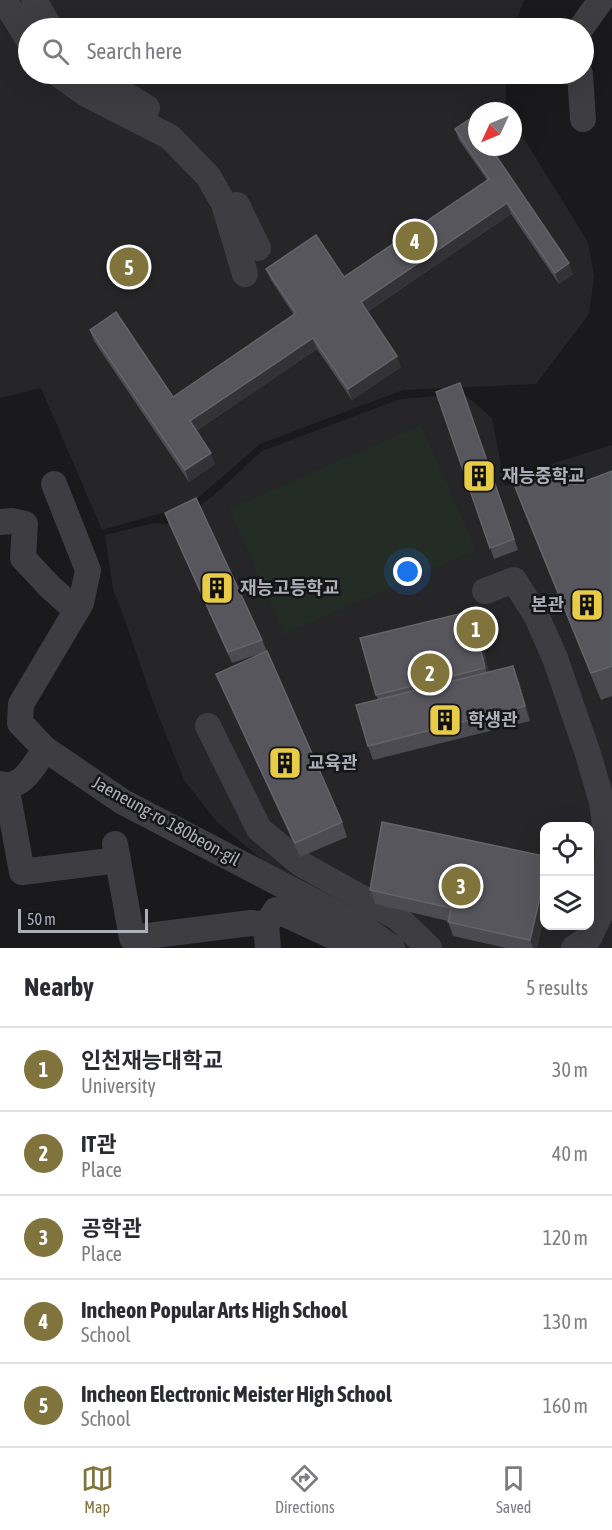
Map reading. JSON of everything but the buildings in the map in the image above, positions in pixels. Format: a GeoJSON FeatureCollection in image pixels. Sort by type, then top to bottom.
{"type":"FeatureCollection","features":[{"type":"Feature","properties":{"kind":"lane"},"geometry":{"type":"LineString","coordinates":[[4,0],[18,23]]}},
{"type":"Feature","properties":{"kind":"lane"},"geometry":{"type":"LineString","coordinates":[[34,0],[44,18]]}},
{"type":"Feature","properties":{"kind":"lane"},"geometry":{"type":"LineString","coordinates":[[588,18],[601,0]]}},
{"type":"Feature","properties":{"kind":"lane"},"geometry":{"type":"LineString","coordinates":[[72,84],[86,94],[170,137],[208,176],[224,204],[244,274]]}},
{"type":"Feature","properties":{"kind":"lane"},"geometry":{"type":"LineString","coordinates":[[109,84],[174,125],[200,146],[223,174],[258,248]]}},
{"type":"Feature","properties":{"kind":"lane"},"geometry":{"type":"LineString","coordinates":[[581,84],[583,119]]}},
{"type":"Feature","properties":{"kind":"lane","name":"Jaeneung-ro 180beon-gil"},"geometry":{"type":"LineString","coordinates":[[54,484],[88,570],[81,603],[21,704],[20,723],[45,749],[123,802],[363,927],[386,946]]}},
{"type":"Feature","properties":{"kind":"lane"},"geometry":{"type":"LineString","coordinates":[[0,522],[12,521],[25,524],[23,558],[76,610]]}},
{"type":"Feature","properties":{"kind":"lane"},"geometry":{"type":"LineString","coordinates":[[485,591],[514,580],[536,615],[555,658],[602,802],[608,850],[602,928],[574,948]]}},
{"type":"Feature","properties":{"kind":"lane"},"geometry":{"type":"LineString","coordinates":[[208,726],[259,830],[301,864],[398,918],[429,948]]}},
{"type":"Feature","properties":{"kind":"lane"},"geometry":{"type":"LineString","coordinates":[[45,749],[25,778],[12,785],[3,784],[22,872],[116,852],[132,938],[251,923],[267,937],[276,910],[358,948]]}},
{"type":"Feature","properties":{"kind":"shaded area"},"geometry":{"type":"Polygon","coordinates":[[[0,0],[524,0],[517,18],[18,18],[18,84],[506,84],[506,102],[468,102],[468,156],[522,156],[522,136],[588,242],[594,276],[589,314],[536,384],[403,390],[260,444],[190,505],[102,530],[41,388],[0,398],[0,0]]]}},
{"type":"Feature","properties":{"kind":"shaded area"},"geometry":{"type":"Polygon","coordinates":[[[464,394],[492,418],[505,486],[554,463],[612,445],[612,948],[399,948],[267,864],[217,822],[184,780],[153,702],[113,589],[105,535],[153,523],[169,524],[186,515],[213,496],[262,451],[400,399],[464,394]]]}},
{"type":"Feature","properties":{"kind":"shaded area"},"geometry":{"type":"Polygon","coordinates":[[[421,425],[476,550],[284,634],[229,509],[421,425]]]}},
{"type":"Feature","properties":{"kind":"place","name":"Incheon Popular Arts High School"},"geometry":{"type":"Point","coordinates":[415,241]}},
{"type":"Feature","properties":{"kind":"place","name":"Incheon Electronic Meister High School"},"geometry":{"type":"Point","coordinates":[129,267]}},
{"type":"Feature","properties":{"kind":"place","name":"재능중학교"},"geometry":{"type":"Point","coordinates":[479,476]}},
{"type":"Feature","properties":{"kind":"place","name":"재능고등학교"},"geometry":{"type":"Point","coordinates":[217,588]}},
{"type":"Feature","properties":{"kind":"place","name":"본관"},"geometry":{"type":"Point","coordinates":[587,605]}},
{"type":"Feature","properties":{"kind":"place","name":"인천재능대학교"},"geometry":{"type":"Point","coordinates":[476,629]}},
{"type":"Feature","properties":{"kind":"place","name":"IT관"},"geometry":{"type":"Point","coordinates":[430,673]}},
{"type":"Feature","properties":{"kind":"place","name":"학생관"},"geometry":{"type":"Point","coordinates":[445,720]}},
{"type":"Feature","properties":{"kind":"place","name":"교육관"},"geometry":{"type":"Point","coordinates":[285,763]}},
{"type":"Feature","properties":{"kind":"place","name":"공학관"},"geometry":{"type":"Point","coordinates":[461,886]}}]}
